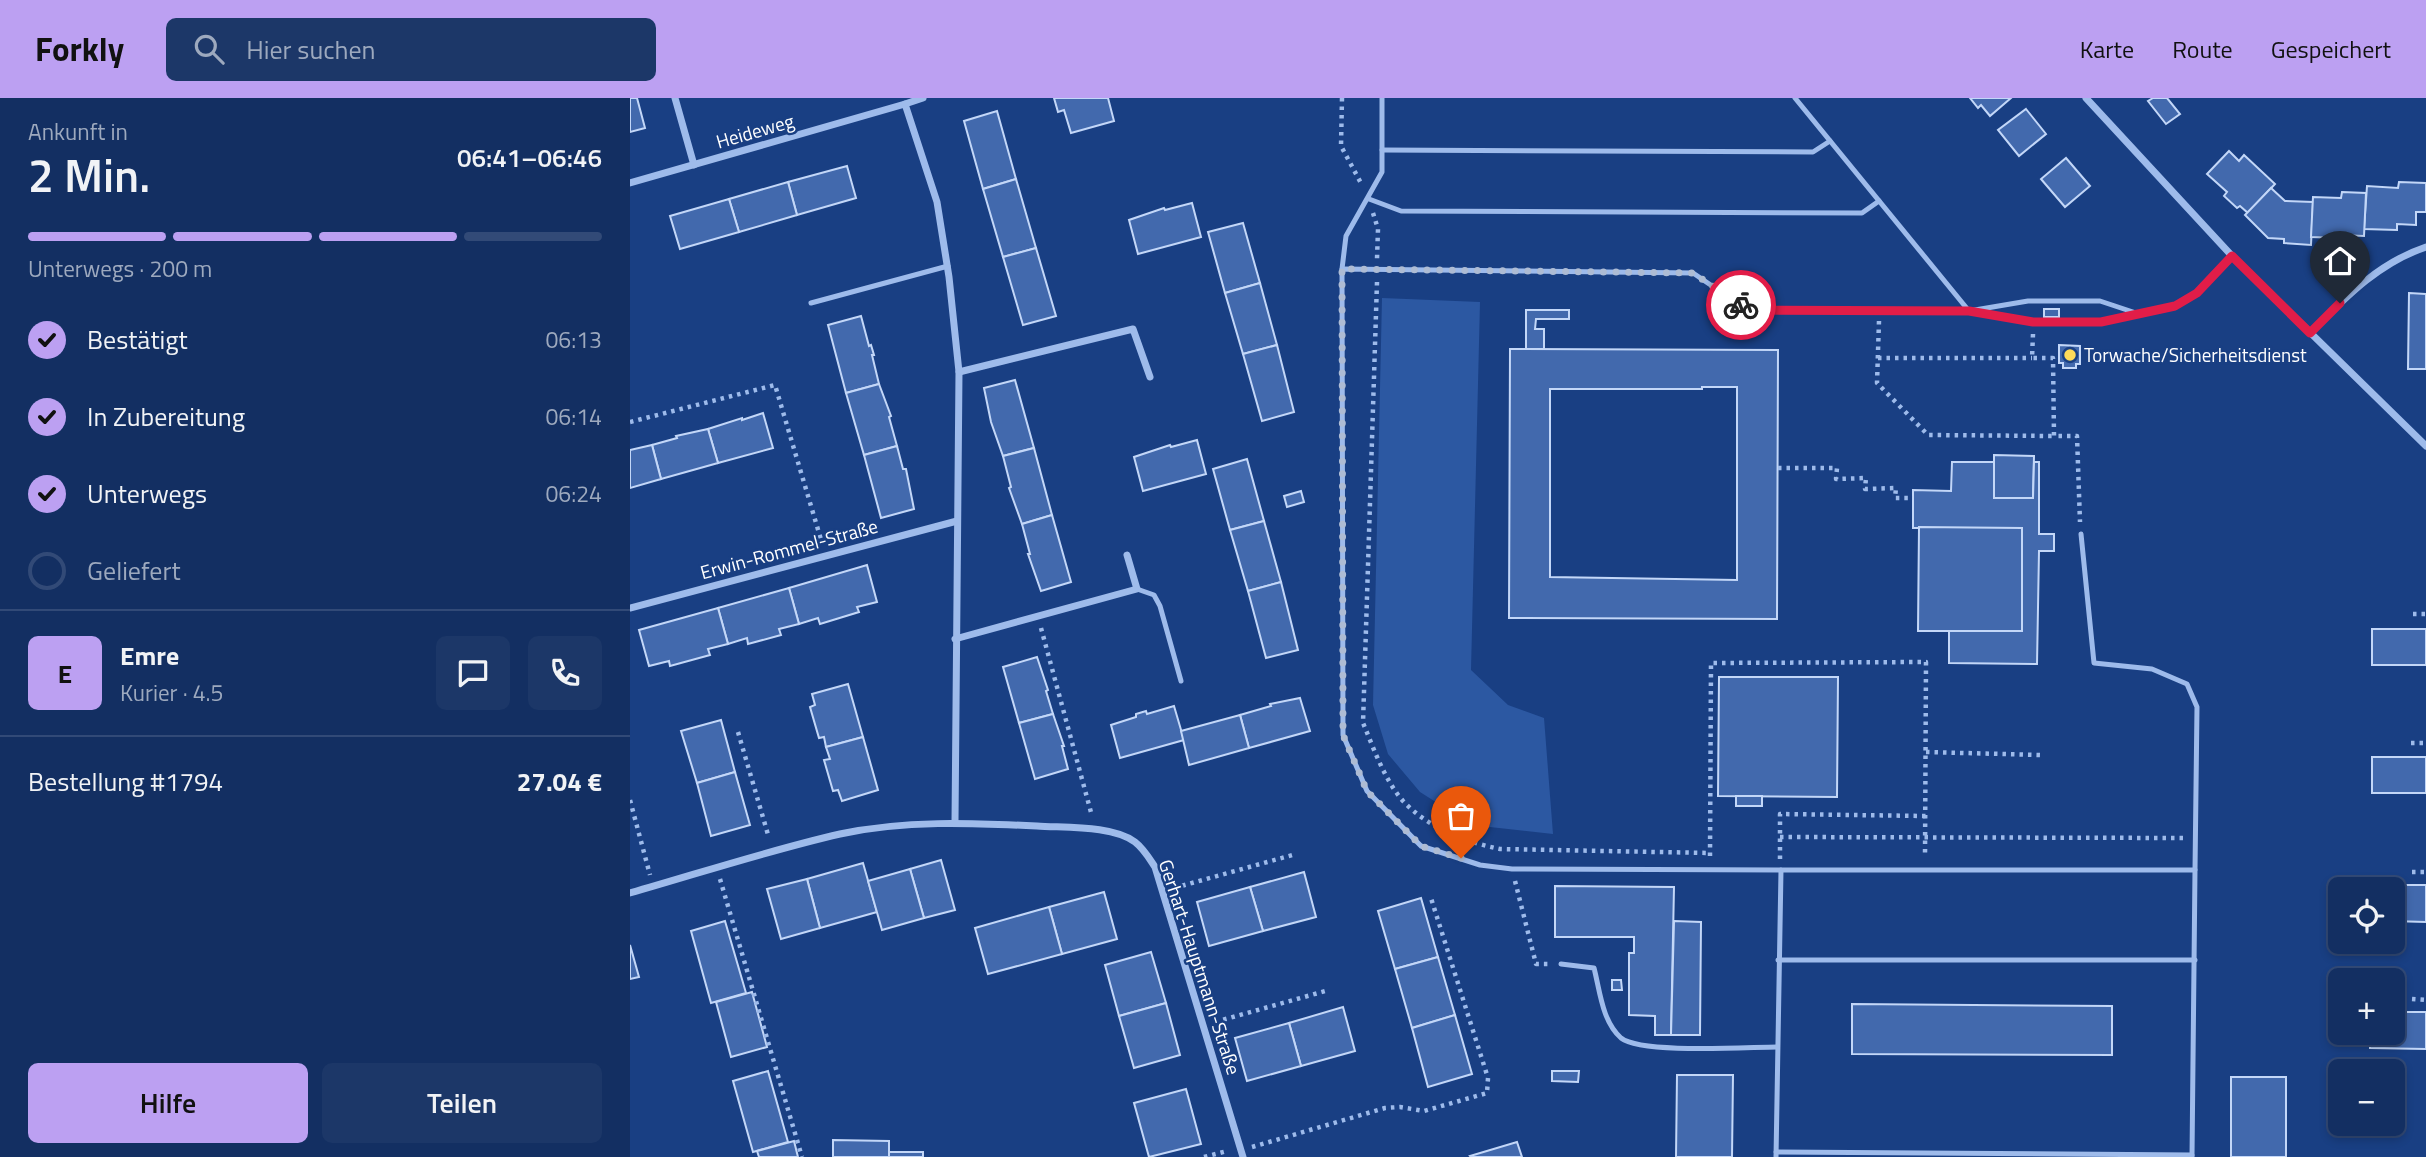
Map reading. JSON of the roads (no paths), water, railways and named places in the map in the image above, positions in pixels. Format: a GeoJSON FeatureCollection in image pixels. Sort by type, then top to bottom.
{"type":"FeatureCollection","features":[{"type":"Feature","properties":{"kind":"street","name":"Heideweg"},"geometry":{"type":"LineString","coordinates":[[675,98],[694,165]]}},
{"type":"Feature","properties":{"kind":"street"},"geometry":{"type":"LineString","coordinates":[[923,98],[905,104],[937,202],[959,372],[955,822]]}},
{"type":"Feature","properties":{"kind":"street"},"geometry":{"type":"LineString","coordinates":[[2085,98],[2232,256],[2426,446]]}},
{"type":"Feature","properties":{"kind":"street","name":"Heideweg"},"geometry":{"type":"LineString","coordinates":[[630,183],[905,104]]}},
{"type":"Feature","properties":{"kind":"street"},"geometry":{"type":"LineString","coordinates":[[2310,333],[2355,288],[2385,266],[2408,253],[2426,247]]}},
{"type":"Feature","properties":{"kind":"street"},"geometry":{"type":"LineString","coordinates":[[959,372],[1133,329],[1150,377]]}},
{"type":"Feature","properties":{"kind":"street","name":"Erwin-Rommel-Straße"},"geometry":{"type":"LineString","coordinates":[[630,608],[957,521]]}},
{"type":"Feature","properties":{"kind":"street"},"geometry":{"type":"LineString","coordinates":[[955,639],[1137,589],[1127,555]]}},
{"type":"Feature","properties":{"kind":"street","name":"Gerhart-Hauptmann-Straße"},"geometry":{"type":"LineString","coordinates":[[630,893],[841,834],[880,828],[955,822],[1096,830],[1133,841],[1155,867],[1241,1151]]}},
{"type":"Feature","properties":{"kind":"lane"},"geometry":{"type":"LineString","coordinates":[[1382,98],[1382,172],[1346,236],[1342,269],[1343,735],[1367,791],[1421,846],[1480,864],[1512,869],[2195,870]]}},
{"type":"Feature","properties":{"kind":"lane"},"geometry":{"type":"LineString","coordinates":[[1795,98],[1969,311],[2033,322],[2101,322],[2136,313],[2156,312],[2175,306],[2197,293],[2232,256]]}},
{"type":"Feature","properties":{"kind":"lane"},"geometry":{"type":"LineString","coordinates":[[1382,150],[1813,152],[1830,141]]}},
{"type":"Feature","properties":{"kind":"lane"},"geometry":{"type":"LineString","coordinates":[[1368,199],[1401,211],[1443,212],[1862,213],[1879,201]]}},
{"type":"Feature","properties":{"kind":"lane"},"geometry":{"type":"LineString","coordinates":[[810,303],[947,266]]}},
{"type":"Feature","properties":{"kind":"lane"},"geometry":{"type":"LineString","coordinates":[[1342,269],[1693,273],[1749,310],[1969,311],[2028,301],[2101,301],[2136,313]]}},
{"type":"Feature","properties":{"kind":"lane"},"geometry":{"type":"LineString","coordinates":[[1781,870],[1776,1154],[2192,1156],[2197,707],[2187,684],[2164,674],[2152,669],[2094,663],[2081,534]]}},
{"type":"Feature","properties":{"kind":"lane"},"geometry":{"type":"LineString","coordinates":[[1137,589],[1154,595],[1160,606],[1181,681]]}},
{"type":"Feature","properties":{"kind":"lane"},"geometry":{"type":"LineString","coordinates":[[1778,960],[2195,960]]}},
{"type":"Feature","properties":{"kind":"lane"},"geometry":{"type":"LineString","coordinates":[[1561,964],[1594,968],[1606,1016],[1622,1039],[1650,1047],[1777,1047]]}},
{"type":"Feature","properties":{"kind":"place","name":"Torwache/Sicherheitsdienst"},"geometry":{"type":"Point","coordinates":[2070,355]}}]}
